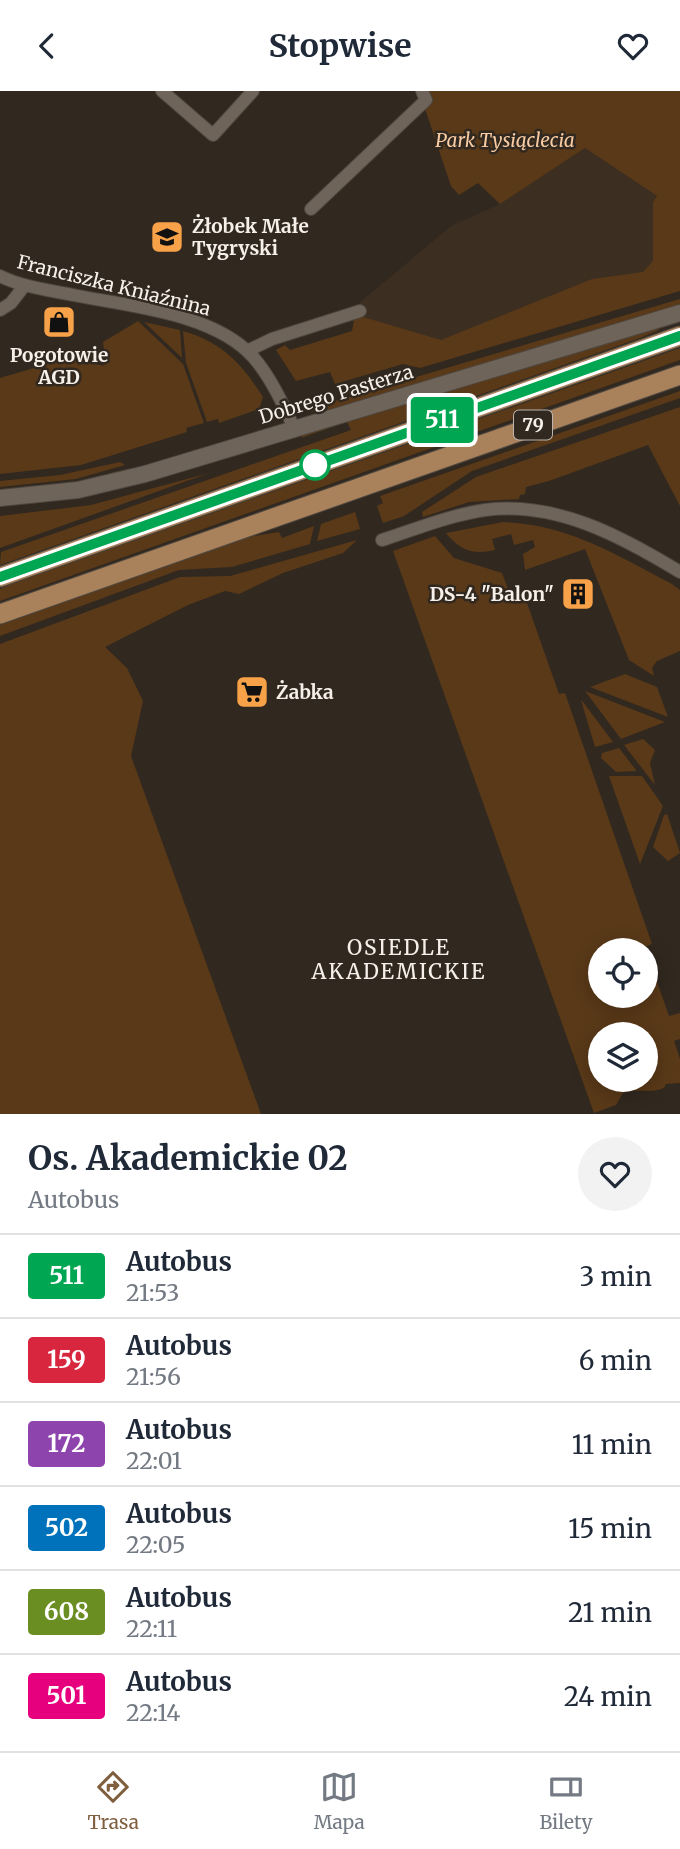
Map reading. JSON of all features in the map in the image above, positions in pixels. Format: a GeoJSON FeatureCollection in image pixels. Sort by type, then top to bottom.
{"type":"FeatureCollection","features":[{"type":"Feature","properties":{"kind":"main road","name":"79"},"geometry":{"type":"LineString","coordinates":[[0,577],[680,337]]}},
{"type":"Feature","properties":{"kind":"main road","name":"79"},"geometry":{"type":"LineString","coordinates":[[0,614],[680,375]]}},
{"type":"Feature","properties":{"kind":"street"},"geometry":{"type":"LineString","coordinates":[[162,91],[213,135],[253,91]]}},
{"type":"Feature","properties":{"kind":"street"},"geometry":{"type":"LineString","coordinates":[[311,209],[426,100],[422,91]]}},
{"type":"Feature","properties":{"kind":"street","name":"Franciszka Kniaźnina"},"geometry":{"type":"LineString","coordinates":[[0,276],[26,285],[194,321],[222,333],[247,351],[264,372],[294,428]]}},
{"type":"Feature","properties":{"kind":"street"},"geometry":{"type":"LineString","coordinates":[[0,310],[11,303],[26,285]]}},
{"type":"Feature","properties":{"kind":"street"},"geometry":{"type":"LineString","coordinates":[[247,351],[272,339],[360,311]]}},
{"type":"Feature","properties":{"kind":"street","name":"Dobrego Pasterza"},"geometry":{"type":"LineString","coordinates":[[0,498],[50,494],[121,480],[680,313]]}},
{"type":"Feature","properties":{"kind":"street"},"geometry":{"type":"LineString","coordinates":[[382,540],[483,510],[540,510],[603,531],[680,572]]}},
{"type":"Feature","properties":{"kind":"shaded area"},"geometry":{"type":"Polygon","coordinates":[[[585,148],[664,201],[660,279],[443,344],[363,320],[358,304],[451,226],[500,204],[585,148]]]}},
{"type":"Feature","properties":{"kind":"green space","name":"Park Tysiąclecia"},"geometry":{"type":"Polygon","coordinates":[[[419,91],[680,91],[680,291],[420,368],[403,364],[335,384],[330,372],[296,381],[276,350],[285,345],[290,350],[352,331],[354,320],[363,317],[441,340],[592,279],[643,272],[653,261],[653,202],[657,196],[585,148],[500,204],[478,183],[459,195],[451,186],[419,91]]]}},
{"type":"Feature","properties":{"kind":"green space"},"geometry":{"type":"Polygon","coordinates":[[[680,299],[680,306],[331,409],[312,412],[298,403],[318,406],[680,299]]]}},
{"type":"Feature","properties":{"kind":"green space"},"geometry":{"type":"Polygon","coordinates":[[[138,321],[183,364],[204,423],[186,428],[187,432],[81,465],[0,474],[0,378],[68,358],[104,366],[98,359],[104,350],[103,342],[138,321]]]}},
{"type":"Feature","properties":{"kind":"green space"},"geometry":{"type":"Polygon","coordinates":[[[144,322],[180,330],[182,358],[144,322]]]}},
{"type":"Feature","properties":{"kind":"green space"},"geometry":{"type":"Polygon","coordinates":[[[658,326],[659,330],[640,338],[0,565],[1,552],[351,430],[347,422],[301,438],[305,432],[658,326]]]}},
{"type":"Feature","properties":{"kind":"green space"},"geometry":{"type":"Polygon","coordinates":[[[183,331],[209,341],[239,365],[263,397],[259,409],[219,423],[218,419],[207,422],[186,363],[183,331]]]}},
{"type":"Feature","properties":{"kind":"green space"},"geometry":{"type":"Polygon","coordinates":[[[680,348],[680,360],[0,601],[0,589],[11,584],[680,348]]]}},
{"type":"Feature","properties":{"kind":"green space"},"geometry":{"type":"Polygon","coordinates":[[[680,391],[680,398],[472,471],[404,516],[383,523],[377,506],[383,503],[380,496],[680,391]]]}},
{"type":"Feature","properties":{"kind":"green space"},"geometry":{"type":"Polygon","coordinates":[[[680,407],[680,506],[648,445],[526,487],[525,494],[520,495],[519,499],[469,502],[423,517],[422,512],[476,477],[680,407]]]}},
{"type":"Feature","properties":{"kind":"green space"},"geometry":{"type":"Polygon","coordinates":[[[120,462],[125,465],[76,479],[0,487],[0,481],[60,475],[120,462]]]}},
{"type":"Feature","properties":{"kind":"green space"},"geometry":{"type":"Polygon","coordinates":[[[209,473],[0,548],[0,516],[91,505],[209,473]]]}},
{"type":"Feature","properties":{"kind":"green space"},"geometry":{"type":"Polygon","coordinates":[[[355,512],[360,529],[317,541],[321,524],[355,512]]]}},
{"type":"Feature","properties":{"kind":"green space"},"geometry":{"type":"Polygon","coordinates":[[[503,522],[549,528],[570,535],[611,552],[672,584],[680,590],[680,651],[657,661],[652,668],[654,676],[629,660],[585,549],[525,570],[523,554],[535,547],[533,540],[514,545],[511,534],[492,539],[495,550],[474,552],[462,548],[446,533],[503,522]]]}},
{"type":"Feature","properties":{"kind":"green space"},"geometry":{"type":"Polygon","coordinates":[[[314,526],[310,544],[232,567],[179,570],[0,636],[0,625],[248,537],[279,532],[282,538],[314,526]]]}},
{"type":"Feature","properties":{"kind":"green space"},"geometry":{"type":"Polygon","coordinates":[[[435,536],[454,558],[502,573],[510,594],[527,603],[559,694],[565,693],[650,938],[588,938],[588,1008],[658,1008],[658,984],[669,1016],[680,1013],[680,1039],[674,1041],[680,1059],[680,1083],[666,1084],[659,1090],[658,1022],[588,1022],[588,1092],[628,1092],[623,1093],[616,1105],[594,1113],[393,551],[435,536]]]}},
{"type":"Feature","properties":{"kind":"green space"},"geometry":{"type":"Polygon","coordinates":[[[357,540],[343,553],[283,573],[239,594],[225,591],[188,605],[105,647],[127,668],[143,701],[131,756],[261,1114],[0,1114],[0,644],[180,577],[230,576],[357,540]]]}},
{"type":"Feature","properties":{"kind":"green space"},"geometry":{"type":"Polygon","coordinates":[[[625,674],[657,687],[668,717],[590,687],[625,674]]]}},
{"type":"Feature","properties":{"kind":"green space"},"geometry":{"type":"Polygon","coordinates":[[[585,691],[665,722],[621,739],[585,691]]]}},
{"type":"Feature","properties":{"kind":"green space"},"geometry":{"type":"Polygon","coordinates":[[[581,700],[583,702],[613,742],[595,747],[581,700]]]}},
{"type":"Feature","properties":{"kind":"green space"},"geometry":{"type":"Polygon","coordinates":[[[643,739],[655,750],[650,763],[655,785],[624,745],[643,739]]]}},
{"type":"Feature","properties":{"kind":"green space"},"geometry":{"type":"Polygon","coordinates":[[[619,748],[636,771],[616,772],[601,758],[602,753],[619,748]]]}},
{"type":"Feature","properties":{"kind":"green space"},"geometry":{"type":"Polygon","coordinates":[[[609,776],[642,776],[663,806],[640,864],[609,776]]]}},
{"type":"Feature","properties":{"kind":"green space"},"geometry":{"type":"Polygon","coordinates":[[[667,814],[680,853],[668,861],[653,847],[664,815],[667,814]]]}},
{"type":"Feature","properties":{"kind":"bus line","name":"511"},"geometry":{"type":"LineString","coordinates":[[0,577],[680,336]]}},
{"type":"Feature","properties":{"kind":"place","name":"Żłobek Małe Tygryski"},"geometry":{"type":"Point","coordinates":[167,237]}},
{"type":"Feature","properties":{"kind":"place","name":"Pogotowie AGD"},"geometry":{"type":"Point","coordinates":[59,322]}},
{"type":"Feature","properties":{"kind":"place","name":"DS-4 \"Balon\""},"geometry":{"type":"Point","coordinates":[578,594]}},
{"type":"Feature","properties":{"kind":"place","name":"Żabka"},"geometry":{"type":"Point","coordinates":[252,692]}},
{"type":"Feature","properties":{"kind":"district","name":"OSIEDLE AKADEMICKIE"},"geometry":{"type":"Point","coordinates":[399,960]}}]}
